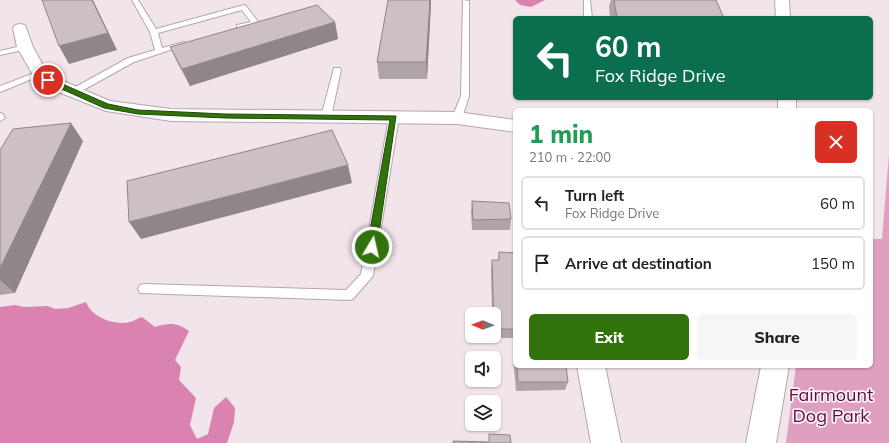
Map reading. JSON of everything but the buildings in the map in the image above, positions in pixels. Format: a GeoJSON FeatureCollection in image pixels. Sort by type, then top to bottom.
{"type":"FeatureCollection","features":[{"type":"Feature","properties":{"kind":"street"},"geometry":{"type":"LineString","coordinates":[[782,0],[783,16]]}},
{"type":"Feature","properties":{"kind":"street"},"geometry":{"type":"LineString","coordinates":[[20,28],[25,47],[40,74],[73,92],[106,106],[138,112],[171,115],[457,118],[513,126]]}},
{"type":"Feature","properties":{"kind":"street"},"geometry":{"type":"LineString","coordinates":[[591,368],[606,443]]}},
{"type":"Feature","properties":{"kind":"street"},"geometry":{"type":"LineString","coordinates":[[761,443],[775,368]]}},
{"type":"Feature","properties":{"kind":"lane"},"geometry":{"type":"LineString","coordinates":[[134,0],[154,32],[159,52]]}},
{"type":"Feature","properties":{"kind":"lane"},"geometry":{"type":"LineString","coordinates":[[587,0],[588,16]]}},
{"type":"Feature","properties":{"kind":"lane"},"geometry":{"type":"LineString","coordinates":[[457,118],[465,96],[466,1]]}},
{"type":"Feature","properties":{"kind":"lane"},"geometry":{"type":"LineString","coordinates":[[154,32],[244,7],[255,23],[233,30]]}},
{"type":"Feature","properties":{"kind":"lane"},"geometry":{"type":"LineString","coordinates":[[73,92],[131,60],[188,43]]}},
{"type":"Feature","properties":{"kind":"lane"},"geometry":{"type":"LineString","coordinates":[[0,53],[25,47]]}},
{"type":"Feature","properties":{"kind":"lane"},"geometry":{"type":"LineString","coordinates":[[326,117],[337,70]]}},
{"type":"Feature","properties":{"kind":"lane"},"geometry":{"type":"LineString","coordinates":[[0,89],[40,74]]}},
{"type":"Feature","properties":{"kind":"lane"},"geometry":{"type":"LineString","coordinates":[[144,289],[350,295],[367,276],[394,118]]}},
{"type":"Feature","properties":{"kind":"green space","name":"Fairmount Dog Park"},"geometry":{"type":"Polygon","coordinates":[[[889,154],[889,443],[786,443],[796,368],[873,368],[873,239],[882,239],[889,154]]]}},
{"type":"Feature","properties":{"kind":"shaded area"},"geometry":{"type":"Polygon","coordinates":[[[515,0],[545,0],[531,7],[520,5],[515,0]]]}},
{"type":"Feature","properties":{"kind":"shaded area"},"geometry":{"type":"Polygon","coordinates":[[[86,302],[98,316],[118,323],[132,322],[142,317],[155,327],[172,324],[189,331],[175,360],[181,367],[179,380],[196,398],[190,425],[197,439],[208,434],[214,408],[226,397],[235,408],[234,422],[227,443],[0,443],[0,307],[15,305],[24,307],[47,306],[56,309],[68,308],[86,302]]]}},
{"type":"Feature","properties":{"kind":"route"},"geometry":{"type":"LineString","coordinates":[[48,80],[106,106],[138,112],[171,115],[394,118],[372,247]]}}]}
